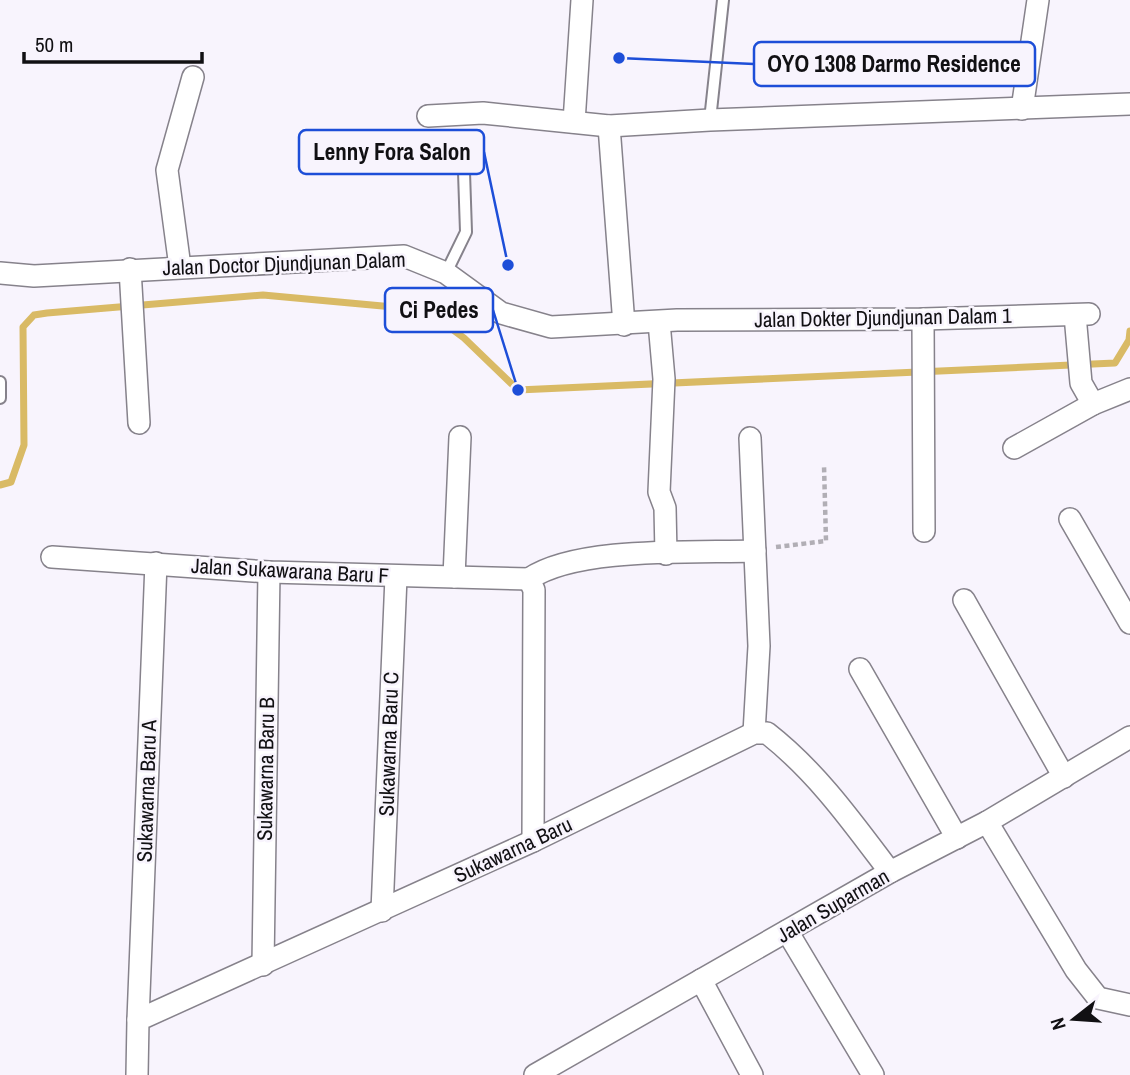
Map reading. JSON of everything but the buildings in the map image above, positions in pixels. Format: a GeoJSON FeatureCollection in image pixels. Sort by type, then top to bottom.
{"type":"FeatureCollection","features":[{"type":"Feature","properties":{"kind":"street"},"geometry":{"type":"LineString","coordinates":[[574,122],[582,0]]}},
{"type":"Feature","properties":{"kind":"street"},"geometry":{"type":"LineString","coordinates":[[1022,109],[1038,0]]}},
{"type":"Feature","properties":{"kind":"street"},"geometry":{"type":"LineString","coordinates":[[180,267],[167,170],[193,77]]}},
{"type":"Feature","properties":{"kind":"street"},"geometry":{"type":"LineString","coordinates":[[428,116],[483,113],[609,126],[1130,104]]}},
{"type":"Feature","properties":{"kind":"street"},"geometry":{"type":"LineString","coordinates":[[609,126],[624,325]]}},
{"type":"Feature","properties":{"kind":"street","name":"Jalan Doctor Djundjunan Dalam"},"geometry":{"type":"LineString","coordinates":[[0,272],[34,276],[404,256],[446,273],[512,318],[551,327],[668,321]]}},
{"type":"Feature","properties":{"kind":"street"},"geometry":{"type":"LineString","coordinates":[[130,269],[139,423]]}},
{"type":"Feature","properties":{"kind":"street","name":"Jalan Dokter Djundjunan Dalam 1"},"geometry":{"type":"LineString","coordinates":[[668,321],[923,319],[1082,314],[1077,351],[1081,383],[1093,404]]}},
{"type":"Feature","properties":{"kind":"street"},"geometry":{"type":"LineString","coordinates":[[923,319],[924,530]]}},
{"type":"Feature","properties":{"kind":"street"},"geometry":{"type":"LineString","coordinates":[[666,554],[665,508],[659,492],[668,321]]}},
{"type":"Feature","properties":{"kind":"street"},"geometry":{"type":"LineString","coordinates":[[1014,448],[1093,404],[1130,389]]}},
{"type":"Feature","properties":{"kind":"street"},"geometry":{"type":"LineString","coordinates":[[454,577],[460,437]]}},
{"type":"Feature","properties":{"kind":"street"},"geometry":{"type":"LineString","coordinates":[[750,438],[759,646],[754,733],[767,733],[809,771],[831,794],[890,873]]}},
{"type":"Feature","properties":{"kind":"street"},"geometry":{"type":"LineString","coordinates":[[1070,519],[1130,623]]}},
{"type":"Feature","properties":{"kind":"street"},"geometry":{"type":"LineString","coordinates":[[533,841],[534,590],[529,579],[542,570],[600,558],[755,551]]}},
{"type":"Feature","properties":{"kind":"street","name":"Jalan Sukawarana Baru F"},"geometry":{"type":"LineString","coordinates":[[52,557],[269,572],[529,579]]}},
{"type":"Feature","properties":{"kind":"street","name":"Sukawarna Baru A"},"geometry":{"type":"LineString","coordinates":[[138,1020],[156,563]]}},
{"type":"Feature","properties":{"kind":"street","name":"Sukawarna Baru B"},"geometry":{"type":"LineString","coordinates":[[263,965],[269,572]]}},
{"type":"Feature","properties":{"kind":"street","name":"Sukawarna Baru C"},"geometry":{"type":"LineString","coordinates":[[382,911],[396,577]]}},
{"type":"Feature","properties":{"kind":"street"},"geometry":{"type":"LineString","coordinates":[[964,600],[1063,777]]}},
{"type":"Feature","properties":{"kind":"street"},"geometry":{"type":"LineString","coordinates":[[860,669],[957,838]]}},
{"type":"Feature","properties":{"kind":"street","name":"Sukawarna Baru"},"geometry":{"type":"LineString","coordinates":[[138,1020],[533,841],[754,733]]}},
{"type":"Feature","properties":{"kind":"street","name":"Jalan Suparman"},"geometry":{"type":"LineString","coordinates":[[535,1075],[565,1068],[701,980],[890,873],[987,822],[1130,737]]}},
{"type":"Feature","properties":{"kind":"street"},"geometry":{"type":"LineString","coordinates":[[987,822],[1083,980],[1098,999],[1130,1005]]}},
{"type":"Feature","properties":{"kind":"street"},"geometry":{"type":"LineString","coordinates":[[787,931],[873,1075]]}},
{"type":"Feature","properties":{"kind":"street"},"geometry":{"type":"LineString","coordinates":[[701,980],[752,1075]]}},
{"type":"Feature","properties":{"kind":"street"},"geometry":{"type":"LineString","coordinates":[[137,1075],[138,1020]]}},
{"type":"Feature","properties":{"kind":"lane"},"geometry":{"type":"LineString","coordinates":[[710,120],[723,0]]}},
{"type":"Feature","properties":{"kind":"lane"},"geometry":{"type":"LineString","coordinates":[[446,273],[466,232],[463,142]]}},
{"type":"Feature","properties":{"kind":"lane"},"geometry":{"type":"LineString","coordinates":[[0,383],[0,398]]}},
{"type":"Feature","properties":{"kind":"path"},"geometry":{"type":"LineString","coordinates":[[755,551],[826,541],[824,465]]}},
{"type":"Feature","properties":{"kind":"waterway"},"geometry":{"type":"LineString","coordinates":[[0,485],[11,482],[24,445],[23,327],[34,315],[47,313],[263,295],[426,310],[464,338],[518,390],[1115,363],[1129,340],[1130,331]]}},
{"type":"Feature","properties":{"kind":"place","name":"OYO 1308 Darmo Residence"},"geometry":{"type":"Point","coordinates":[619,58]}},
{"type":"Feature","properties":{"kind":"place","name":"Lenny Fora Salon"},"geometry":{"type":"Point","coordinates":[508,265]}},
{"type":"Feature","properties":{"kind":"place","name":"Ci Pedes"},"geometry":{"type":"Point","coordinates":[518,390]}}]}
